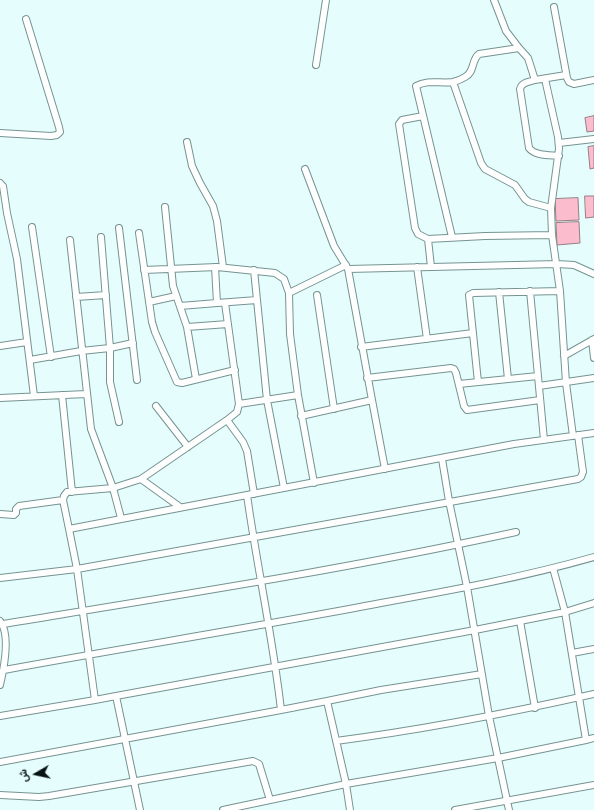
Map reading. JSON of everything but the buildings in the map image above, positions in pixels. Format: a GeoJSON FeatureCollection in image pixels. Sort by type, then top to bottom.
{"type":"FeatureCollection","features":[{"type":"Feature","properties":{"kind":"street"},"geometry":{"type":"LineString","coordinates":[[316,65],[326,0]]}},
{"type":"Feature","properties":{"kind":"street"},"geometry":{"type":"LineString","coordinates":[[494,0],[506,31],[528,58],[535,80]]}},
{"type":"Feature","properties":{"kind":"street"},"geometry":{"type":"LineString","coordinates":[[554,7],[566,75],[569,82],[574,84],[594,80]]}},
{"type":"Feature","properties":{"kind":"street"},"geometry":{"type":"LineString","coordinates":[[0,133],[51,136],[57,135],[60,132],[26,20]]}},
{"type":"Feature","properties":{"kind":"street"},"geometry":{"type":"LineString","coordinates":[[452,237],[416,86],[423,82],[453,82],[467,77],[476,56],[479,54],[519,48]]}},
{"type":"Feature","properties":{"kind":"street"},"geometry":{"type":"LineString","coordinates":[[559,156],[537,153],[532,151],[530,148],[520,89],[521,85],[524,83],[566,75]]}},
{"type":"Feature","properties":{"kind":"street"},"geometry":{"type":"LineString","coordinates":[[0,578],[76,569],[581,477],[583,472],[566,383],[560,291],[552,236],[551,208],[559,156],[559,143],[545,79]]}},
{"type":"Feature","properties":{"kind":"street"},"geometry":{"type":"LineString","coordinates":[[453,82],[480,163],[486,169],[515,185],[529,202],[551,208]]}},
{"type":"Feature","properties":{"kind":"street"},"geometry":{"type":"LineString","coordinates":[[423,116],[402,120],[399,124],[414,228],[418,234],[428,239],[485,236],[552,236]]}},
{"type":"Feature","properties":{"kind":"street"},"geometry":{"type":"LineString","coordinates":[[559,143],[594,139]]}},
{"type":"Feature","properties":{"kind":"street"},"geometry":{"type":"LineString","coordinates":[[187,142],[192,166],[213,206],[217,221],[223,267]]}},
{"type":"Feature","properties":{"kind":"street"},"geometry":{"type":"LineString","coordinates":[[305,169],[333,242],[347,267],[385,469]]}},
{"type":"Feature","properties":{"kind":"street"},"geometry":{"type":"LineString","coordinates":[[0,183],[3,186],[17,259],[34,396]]}},
{"type":"Feature","properties":{"kind":"street"},"geometry":{"type":"LineString","coordinates":[[165,207],[173,286],[187,327],[196,379]]}},
{"type":"Feature","properties":{"kind":"street"},"geometry":{"type":"LineString","coordinates":[[32,227],[51,357]]}},
{"type":"Feature","properties":{"kind":"street"},"geometry":{"type":"LineString","coordinates":[[119,228],[137,380]]}},
{"type":"Feature","properties":{"kind":"street"},"geometry":{"type":"LineString","coordinates":[[140,233],[144,270],[155,332],[175,379],[179,383],[235,370]]}},
{"type":"Feature","properties":{"kind":"street"},"geometry":{"type":"LineString","coordinates":[[100,237],[110,348],[110,382],[119,422]]}},
{"type":"Feature","properties":{"kind":"street"},"geometry":{"type":"LineString","coordinates":[[428,239],[431,267]]}},
{"type":"Feature","properties":{"kind":"street"},"geometry":{"type":"LineString","coordinates":[[70,240],[81,351],[91,429],[113,488],[121,518]]}},
{"type":"Feature","properties":{"kind":"street"},"geometry":{"type":"LineString","coordinates":[[289,293],[347,267],[557,264],[574,265],[594,274]]}},
{"type":"Feature","properties":{"kind":"street"},"geometry":{"type":"LineString","coordinates":[[215,267],[217,303]]}},
{"type":"Feature","properties":{"kind":"street"},"geometry":{"type":"LineString","coordinates":[[144,270],[223,267],[275,273],[284,279],[289,293],[290,334],[301,416],[314,482]]}},
{"type":"Feature","properties":{"kind":"street"},"geometry":{"type":"LineString","coordinates":[[417,267],[427,339]]}},
{"type":"Feature","properties":{"kind":"street"},"geometry":{"type":"LineString","coordinates":[[254,270],[267,400],[284,488]]}},
{"type":"Feature","properties":{"kind":"street"},"geometry":{"type":"LineString","coordinates":[[530,291],[544,440]]}},
{"type":"Feature","properties":{"kind":"street"},"geometry":{"type":"LineString","coordinates":[[478,382],[468,295],[473,293],[560,291]]}},
{"type":"Feature","properties":{"kind":"street"},"geometry":{"type":"LineString","coordinates":[[499,292],[508,379]]}},
{"type":"Feature","properties":{"kind":"street"},"geometry":{"type":"LineString","coordinates":[[76,297],[106,294]]}},
{"type":"Feature","properties":{"kind":"street"},"geometry":{"type":"LineString","coordinates":[[317,295],[334,410]]}},
{"type":"Feature","properties":{"kind":"street"},"geometry":{"type":"LineString","coordinates":[[149,302],[176,296]]}},
{"type":"Feature","properties":{"kind":"street"},"geometry":{"type":"LineString","coordinates":[[180,306],[257,300]]}},
{"type":"Feature","properties":{"kind":"street"},"geometry":{"type":"LineString","coordinates":[[95,700],[76,569],[63,500],[65,494],[72,492],[113,488],[140,479],[237,412],[239,404],[225,303]]}},
{"type":"Feature","properties":{"kind":"street"},"geometry":{"type":"LineString","coordinates":[[187,327],[228,324]]}},
{"type":"Feature","properties":{"kind":"street"},"geometry":{"type":"LineString","coordinates":[[361,347],[473,333]]}},
{"type":"Feature","properties":{"kind":"street"},"geometry":{"type":"LineString","coordinates":[[564,356],[593,340],[594,358]]}},
{"type":"Feature","properties":{"kind":"street"},"geometry":{"type":"LineString","coordinates":[[0,346],[27,342]]}},
{"type":"Feature","properties":{"kind":"street"},"geometry":{"type":"LineString","coordinates":[[30,360],[133,343]]}},
{"type":"Feature","properties":{"kind":"street"},"geometry":{"type":"LineString","coordinates":[[367,378],[451,368],[454,369],[456,373],[464,406],[467,410],[540,400]]}},
{"type":"Feature","properties":{"kind":"street"},"geometry":{"type":"LineString","coordinates":[[459,384],[538,376]]}},
{"type":"Feature","properties":{"kind":"street"},"geometry":{"type":"LineString","coordinates":[[539,386],[594,378]]}},
{"type":"Feature","properties":{"kind":"street"},"geometry":{"type":"LineString","coordinates":[[0,398],[86,394]]}},
{"type":"Feature","properties":{"kind":"street"},"geometry":{"type":"LineString","coordinates":[[239,404],[298,394]]}},
{"type":"Feature","properties":{"kind":"street"},"geometry":{"type":"LineString","coordinates":[[62,395],[72,492]]}},
{"type":"Feature","properties":{"kind":"street"},"geometry":{"type":"LineString","coordinates":[[301,416],[334,410],[372,400]]}},
{"type":"Feature","properties":{"kind":"street"},"geometry":{"type":"LineString","coordinates":[[156,406],[188,447]]}},
{"type":"Feature","properties":{"kind":"street"},"geometry":{"type":"LineString","coordinates":[[227,420],[243,442],[254,494]]}},
{"type":"Feature","properties":{"kind":"street"},"geometry":{"type":"LineString","coordinates":[[69,529],[121,518],[442,459],[514,444],[594,433]]}},
{"type":"Feature","properties":{"kind":"street"},"geometry":{"type":"LineString","coordinates":[[442,459],[475,630],[489,716],[509,810]]}},
{"type":"Feature","properties":{"kind":"street"},"geometry":{"type":"LineString","coordinates":[[140,479],[180,507]]}},
{"type":"Feature","properties":{"kind":"street"},"geometry":{"type":"LineString","coordinates":[[247,495],[252,536],[276,666],[281,710]]}},
{"type":"Feature","properties":{"kind":"street"},"geometry":{"type":"LineString","coordinates":[[0,514],[14,515],[19,506],[63,500]]}},
{"type":"Feature","properties":{"kind":"street"},"geometry":{"type":"LineString","coordinates":[[0,685],[4,670],[6,646],[1,622],[82,611],[261,580],[458,545],[516,532]]}},
{"type":"Feature","properties":{"kind":"street"},"geometry":{"type":"LineString","coordinates":[[4,670],[88,654],[268,624],[467,587],[554,568],[594,557]]}},
{"type":"Feature","properties":{"kind":"street"},"geometry":{"type":"LineString","coordinates":[[554,568],[565,612],[586,740]]}},
{"type":"Feature","properties":{"kind":"street"},"geometry":{"type":"LineString","coordinates":[[0,716],[475,630],[565,612],[594,603]]}},
{"type":"Feature","properties":{"kind":"street"},"geometry":{"type":"LineString","coordinates":[[520,621],[535,708]]}},
{"type":"Feature","properties":{"kind":"street"},"geometry":{"type":"LineString","coordinates":[[572,653],[594,649]]}},
{"type":"Feature","properties":{"kind":"street"},"geometry":{"type":"LineString","coordinates":[[0,762],[381,690],[482,674]]}},
{"type":"Feature","properties":{"kind":"street"},"geometry":{"type":"LineString","coordinates":[[336,741],[368,737],[535,708],[594,694]]}},
{"type":"Feature","properties":{"kind":"street"},"geometry":{"type":"LineString","coordinates":[[116,696],[140,810]]}},
{"type":"Feature","properties":{"kind":"street"},"geometry":{"type":"LineString","coordinates":[[327,701],[346,784],[350,810]]}},
{"type":"Feature","properties":{"kind":"street"},"geometry":{"type":"LineString","coordinates":[[222,810],[346,784],[498,758],[594,738]]}},
{"type":"Feature","properties":{"kind":"street"},"geometry":{"type":"LineString","coordinates":[[0,795],[34,797],[49,796],[253,761],[259,764],[270,800]]}},
{"type":"Feature","properties":{"kind":"street"},"geometry":{"type":"LineString","coordinates":[[455,810],[594,785]]}}]}
